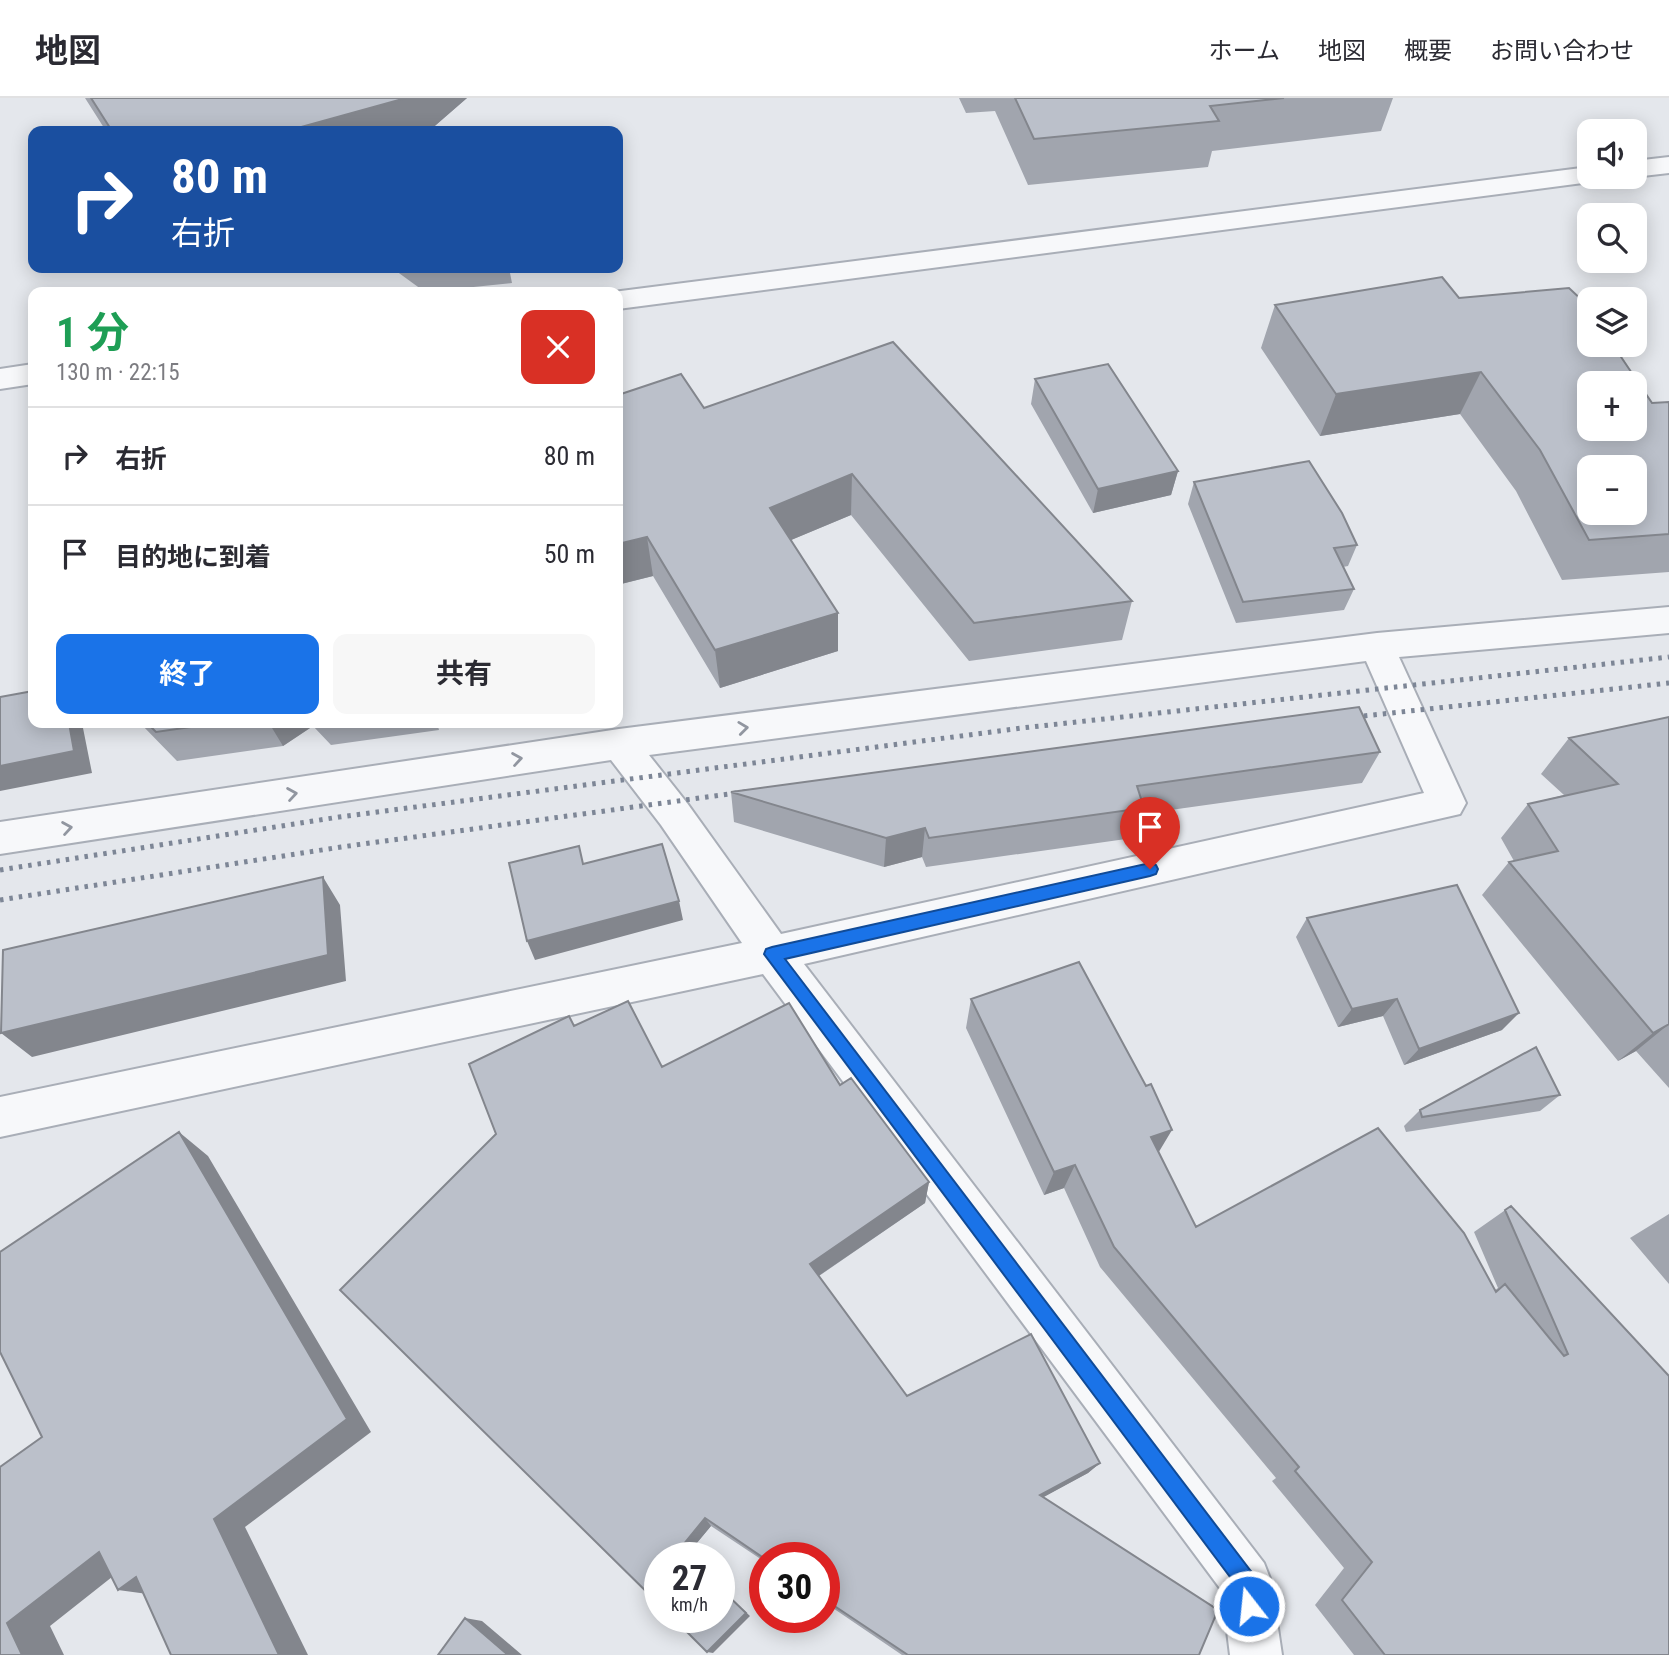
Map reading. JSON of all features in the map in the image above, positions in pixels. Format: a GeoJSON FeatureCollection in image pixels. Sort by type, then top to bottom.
{"type":"FeatureCollection","features":[{"type":"Feature","properties":{"kind":"street"},"geometry":{"type":"LineString","coordinates":[[1647,168],[1669,165]]}},
{"type":"Feature","properties":{"kind":"street"},"geometry":{"type":"LineString","coordinates":[[623,299],[1577,177]]}},
{"type":"Feature","properties":{"kind":"street"},"geometry":{"type":"LineString","coordinates":[[0,379],[28,375]]}},
{"type":"Feature","properties":{"kind":"street"},"geometry":{"type":"LineString","coordinates":[[0,838],[620,744],[1377,646],[1669,620]]}},
{"type":"Feature","properties":{"kind":"street"},"geometry":{"type":"LineString","coordinates":[[0,1117],[772,954],[1447,803],[1377,646]]}},
{"type":"Feature","properties":{"kind":"street"},"geometry":{"type":"LineString","coordinates":[[620,744],[674,814],[772,954],[1246,1581],[1256,1655]]}},
{"type":"Feature","properties":{"kind":"building"},"geometry":{"type":"Polygon","coordinates":[[[91,98],[406,98],[304,126],[109,126],[91,98]]]}},
{"type":"Feature","properties":{"kind":"building"},"geometry":{"type":"Polygon","coordinates":[[[1015,98],[1284,98],[1210,106],[1219,121],[1034,139],[1015,98]]]}},
{"type":"Feature","properties":{"kind":"building"},"geometry":{"type":"Polygon","coordinates":[[[1442,277],[1459,298],[1569,288],[1577,296],[1577,357],[1621,357],[1630,371],[1577,371],[1577,441],[1647,441],[1647,396],[1652,403],[1669,402],[1669,534],[1589,540],[1581,525],[1647,525],[1647,455],[1577,455],[1577,518],[1540,450],[1481,372],[1336,394],[1275,305],[1442,277]]]}},
{"type":"Feature","properties":{"kind":"building"},"geometry":{"type":"Polygon","coordinates":[[[893,342],[1132,601],[974,623],[852,474],[770,508],[838,613],[715,650],[647,537],[623,543],[623,393],[681,374],[704,408],[893,342]]]}},
{"type":"Feature","properties":{"kind":"building"},"geometry":{"type":"Polygon","coordinates":[[[1108,364],[1178,471],[1098,489],[1035,379],[1108,364]]]}},
{"type":"Feature","properties":{"kind":"building"},"geometry":{"type":"Polygon","coordinates":[[[1309,461],[1342,513],[1357,545],[1334,548],[1354,589],[1243,602],[1194,482],[1309,461]]]}},
{"type":"Feature","properties":{"kind":"building"},"geometry":{"type":"Polygon","coordinates":[[[28,692],[28,728],[70,728],[74,751],[0,766],[0,697],[28,692]]]}},
{"type":"Feature","properties":{"kind":"building"},"geometry":{"type":"Polygon","coordinates":[[[1359,707],[1380,752],[1137,786],[1144,808],[929,838],[925,828],[886,838],[731,792],[1359,707]]]}},
{"type":"Feature","properties":{"kind":"building"},"geometry":{"type":"Polygon","coordinates":[[[1669,717],[1669,1024],[1653,1033],[1509,862],[1558,851],[1528,804],[1618,784],[1569,738],[1669,717]]]}},
{"type":"Feature","properties":{"kind":"building"},"geometry":{"type":"Polygon","coordinates":[[[152,728],[184,728],[156,732],[152,728]]]}},
{"type":"Feature","properties":{"kind":"building"},"geometry":{"type":"Polygon","coordinates":[[[662,844],[679,901],[527,941],[509,863],[579,846],[583,864],[662,844]]]}},
{"type":"Feature","properties":{"kind":"building"},"geometry":{"type":"Polygon","coordinates":[[[323,877],[328,955],[1,1033],[3,950],[323,877]]]}},
{"type":"Feature","properties":{"kind":"building"},"geometry":{"type":"Polygon","coordinates":[[[1457,885],[1519,1013],[1419,1049],[1397,999],[1352,1009],[1307,918],[1457,885]]]}},
{"type":"Feature","properties":{"kind":"building"},"geometry":{"type":"Polygon","coordinates":[[[1079,962],[1146,1086],[1151,1084],[1172,1130],[1151,1137],[1196,1227],[1378,1128],[1464,1233],[1496,1292],[1505,1284],[1564,1356],[1568,1354],[1505,1210],[1511,1206],[1669,1376],[1669,1655],[1385,1655],[1342,1600],[1372,1562],[1295,1471],[1299,1467],[1114,1247],[1075,1165],[1054,1172],[971,999],[1079,962]]]}},
{"type":"Feature","properties":{"kind":"building"},"geometry":{"type":"Polygon","coordinates":[[[628,1001],[662,1067],[789,1003],[840,1085],[851,1078],[929,1182],[810,1264],[907,1396],[1031,1334],[1100,1463],[1040,1495],[1218,1610],[1199,1655],[908,1655],[840,1610],[840,1542],[749,1542],[749,1548],[705,1518],[686,1542],[644,1542],[644,1589],[340,1290],[496,1134],[469,1064],[569,1016],[574,1026],[628,1001]]]}},
{"type":"Feature","properties":{"kind":"building"},"geometry":{"type":"Polygon","coordinates":[[[1536,1047],[1560,1095],[1422,1117],[1420,1110],[1536,1047]]]}},
{"type":"Feature","properties":{"kind":"building"},"geometry":{"type":"Polygon","coordinates":[[[179,1132],[347,1419],[214,1519],[279,1655],[171,1655],[136,1577],[118,1590],[99,1552],[7,1623],[22,1655],[0,1655],[0,1467],[42,1437],[0,1352],[0,1252],[179,1132]]]}},
{"type":"Feature","properties":{"kind":"building"},"geometry":{"type":"Polygon","coordinates":[[[735,1602],[746,1613],[735,1624],[735,1602]]]}},
{"type":"Feature","properties":{"kind":"building"},"geometry":{"type":"Polygon","coordinates":[[[465,1618],[508,1655],[438,1655],[465,1618]]]}},
{"type":"Feature","properties":{"kind":"building"},"geometry":{"type":"Polygon","coordinates":[[[688,1633],[726,1633],[707,1652],[688,1633]]]}},
{"type":"Feature","properties":{"kind":"railway"},"geometry":{"type":"LineString","coordinates":[[0,870],[339,817],[1022,728],[1669,657]]}},
{"type":"Feature","properties":{"kind":"railway"},"geometry":{"type":"LineString","coordinates":[[1345,718],[1669,683]]}},
{"type":"Feature","properties":{"kind":"railway"},"geometry":{"type":"LineString","coordinates":[[0,900],[341,847],[751,791]]}},
{"type":"Feature","properties":{"kind":"route"},"geometry":{"type":"LineString","coordinates":[[1150,869],[772,954],[1246,1581],[1249,1606]]}}]}
